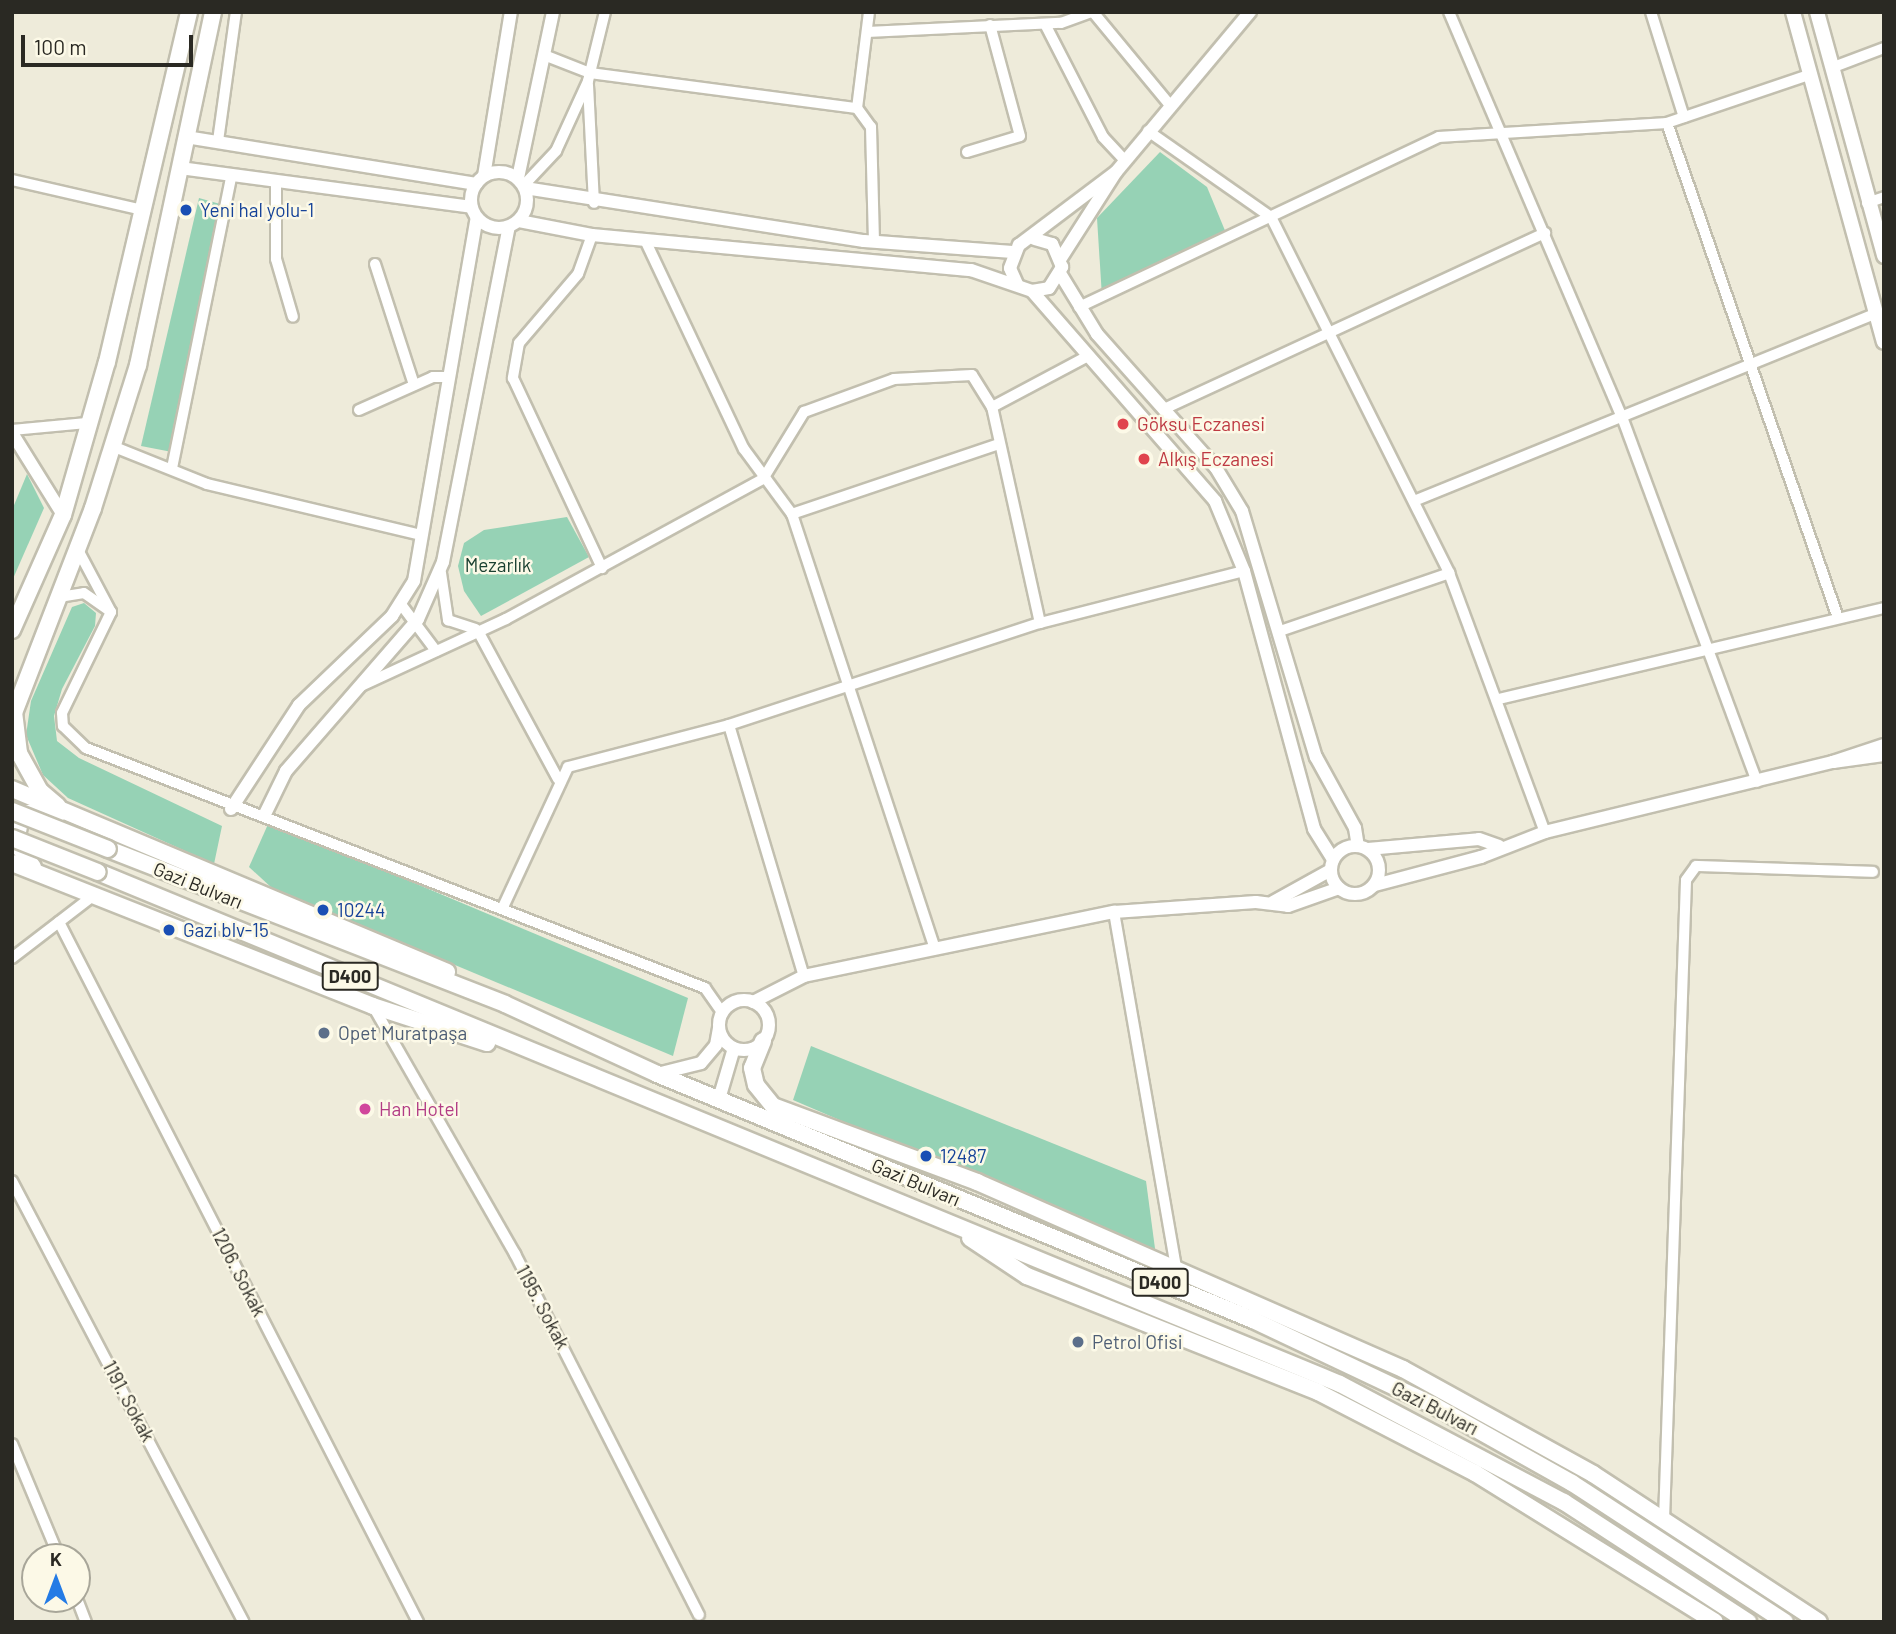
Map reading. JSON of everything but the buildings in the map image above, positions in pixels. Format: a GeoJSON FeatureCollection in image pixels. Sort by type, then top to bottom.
{"type":"FeatureCollection","features":[{"type":"Feature","properties":{"kind":"main road"},"geometry":{"type":"LineString","coordinates":[[12,630],[64,515],[143,210],[189,12]]}},
{"type":"Feature","properties":{"kind":"main road"},"geometry":{"type":"LineString","coordinates":[[70,813],[40,791],[27,769],[13,715],[77,548],[138,365],[213,12]]}},
{"type":"Feature","properties":{"kind":"main road"},"geometry":{"type":"LineString","coordinates":[[1793,12],[1884,342]]}},
{"type":"Feature","properties":{"kind":"main road"},"geometry":{"type":"LineString","coordinates":[[1817,12],[1867,203],[1884,256]]}},
{"type":"Feature","properties":{"kind":"main road"},"geometry":{"type":"LineString","coordinates":[[12,789],[423,959],[505,1004]]}},
{"type":"Feature","properties":{"kind":"main road","name":"Gazi Bulvarı"},"geometry":{"type":"LineString","coordinates":[[12,811],[505,1004],[657,1074],[1253,1320],[1433,1405],[1572,1483],[1785,1622]]}},
{"type":"Feature","properties":{"kind":"main road"},"geometry":{"type":"LineString","coordinates":[[42,875],[22,858],[16,843],[20,821],[28,813],[70,813]]}},
{"type":"Feature","properties":{"kind":"main road","name":"Gazi Bulvarı"},"geometry":{"type":"LineString","coordinates":[[12,838],[1250,1344],[1431,1429],[1564,1502],[1748,1622]]}},
{"type":"Feature","properties":{"kind":"main road"},"geometry":{"type":"LineString","coordinates":[[14,864],[373,1006],[602,1081]]}},
{"type":"Feature","properties":{"kind":"main road"},"geometry":{"type":"LineString","coordinates":[[766,1034],[752,1068],[756,1085],[773,1106],[977,1182],[1176,1267],[1462,1399],[1664,1520],[1819,1622]]}},
{"type":"Feature","properties":{"kind":"main road"},"geometry":{"type":"LineString","coordinates":[[938,1218],[1027,1276],[1318,1392],[1451,1461],[1715,1622]]}},
{"type":"Feature","properties":{"kind":"street"},"geometry":{"type":"LineString","coordinates":[[218,141],[236,12]]}},
{"type":"Feature","properties":{"kind":"street"},"geometry":{"type":"LineString","coordinates":[[231,809],[299,705],[351,661],[400,603],[414,581],[474,212],[511,12]]}},
{"type":"Feature","properties":{"kind":"street"},"geometry":{"type":"LineString","coordinates":[[492,625],[467,631],[447,620],[440,587],[522,184],[553,12]]}},
{"type":"Feature","properties":{"kind":"street"},"geometry":{"type":"LineString","coordinates":[[522,184],[556,151],[589,77],[605,12]]}},
{"type":"Feature","properties":{"kind":"street"},"geometry":{"type":"LineString","coordinates":[[869,12],[857,108],[871,127],[874,242]]}},
{"type":"Feature","properties":{"kind":"street"},"geometry":{"type":"LineString","coordinates":[[867,32],[1045,24],[1093,12],[1169,104]]}},
{"type":"Feature","properties":{"kind":"street"},"geometry":{"type":"LineString","coordinates":[[1032,292],[1049,288],[1060,275],[1062,258],[1116,172],[1169,104],[1250,12]]}},
{"type":"Feature","properties":{"kind":"street"},"geometry":{"type":"LineString","coordinates":[[1651,12],[1684,117]]}},
{"type":"Feature","properties":{"kind":"street"},"geometry":{"type":"LineString","coordinates":[[1450,13],[1503,132],[1622,417],[1709,647],[1756,782]]}},
{"type":"Feature","properties":{"kind":"street"},"geometry":{"type":"LineString","coordinates":[[1045,24],[1103,137],[1125,161]]}},
{"type":"Feature","properties":{"kind":"street"},"geometry":{"type":"LineString","coordinates":[[967,152],[1020,136],[990,25]]}},
{"type":"Feature","properties":{"kind":"street"},"geometry":{"type":"LineString","coordinates":[[1831,68],[1884,48]]}},
{"type":"Feature","properties":{"kind":"street"},"geometry":{"type":"LineString","coordinates":[[544,55],[589,77],[857,108]]}},
{"type":"Feature","properties":{"kind":"street"},"geometry":{"type":"LineString","coordinates":[[1079,307],[1439,136],[1667,123],[1809,75]]}},
{"type":"Feature","properties":{"kind":"street"},"geometry":{"type":"LineString","coordinates":[[589,77],[594,203]]}},
{"type":"Feature","properties":{"kind":"street"},"geometry":{"type":"LineString","coordinates":[[1667,123],[1839,618]]}},
{"type":"Feature","properties":{"kind":"street"},"geometry":{"type":"LineString","coordinates":[[1147,131],[1271,217],[1449,573],[1499,699],[1545,832]]}},
{"type":"Feature","properties":{"kind":"street"},"geometry":{"type":"LineString","coordinates":[[186,137],[522,184],[594,203],[874,242],[1013,251],[1035,239],[1116,172]]}},
{"type":"Feature","properties":{"kind":"street"},"geometry":{"type":"LineString","coordinates":[[180,168],[231,178],[474,212],[514,224],[592,235],[971,270],[1017,284],[1032,292],[1202,481],[1244,571],[1314,829],[1332,865],[1339,888]]}},
{"type":"Feature","properties":{"kind":"street"},"geometry":{"type":"LineString","coordinates":[[172,468],[231,178]]}},
{"type":"Feature","properties":{"kind":"street"},"geometry":{"type":"LineString","coordinates":[[12,180],[143,210]]}},
{"type":"Feature","properties":{"kind":"street"},"geometry":{"type":"LineString","coordinates":[[276,184],[276,259],[293,317]]}},
{"type":"Feature","properties":{"kind":"street"},"geometry":{"type":"LineString","coordinates":[[1867,203],[1884,198]]}},
{"type":"Feature","properties":{"kind":"street"},"geometry":{"type":"LineString","coordinates":[[1164,409],[1328,328],[1545,233]]}},
{"type":"Feature","properties":{"kind":"street"},"geometry":{"type":"LineString","coordinates":[[592,235],[578,274],[519,344],[513,378],[602,568]]}},
{"type":"Feature","properties":{"kind":"street"},"geometry":{"type":"LineString","coordinates":[[1035,239],[1052,244],[1062,258]]}},
{"type":"Feature","properties":{"kind":"street"},"geometry":{"type":"LineString","coordinates":[[645,240],[763,479],[779,491],[792,514],[853,685],[936,949]]}},
{"type":"Feature","properties":{"kind":"street"},"geometry":{"type":"LineString","coordinates":[[1013,251],[1010,268],[1017,284]]}},
{"type":"Feature","properties":{"kind":"street"},"geometry":{"type":"LineString","coordinates":[[375,264],[414,385]]}},
{"type":"Feature","properties":{"kind":"street"},"geometry":{"type":"LineString","coordinates":[[1060,275],[1079,307],[1216,468],[1242,511],[1316,757],[1363,848],[1379,866],[1375,885]]}},
{"type":"Feature","properties":{"kind":"street"},"geometry":{"type":"LineString","coordinates":[[1414,501],[1875,314]]}},
{"type":"Feature","properties":{"kind":"street"},"geometry":{"type":"LineString","coordinates":[[992,407],[1088,356]]}},
{"type":"Feature","properties":{"kind":"street"},"geometry":{"type":"LineString","coordinates":[[348,692],[492,625],[763,479],[804,412],[894,379],[972,375],[992,407],[996,444],[1040,623]]}},
{"type":"Feature","properties":{"kind":"street"},"geometry":{"type":"LineString","coordinates":[[359,410],[414,385],[448,376]]}},
{"type":"Feature","properties":{"kind":"street"},"geometry":{"type":"LineString","coordinates":[[64,515],[12,432],[87,423]]}},
{"type":"Feature","properties":{"kind":"street"},"geometry":{"type":"LineString","coordinates":[[792,514],[996,444]]}},
{"type":"Feature","properties":{"kind":"street"},"geometry":{"type":"LineString","coordinates":[[112,446],[207,484],[421,534]]}},
{"type":"Feature","properties":{"kind":"street"},"geometry":{"type":"LineString","coordinates":[[77,548],[111,612]]}},
{"type":"Feature","properties":{"kind":"street"},"geometry":{"type":"LineString","coordinates":[[265,814],[286,771],[348,692],[418,619],[443,562]]}},
{"type":"Feature","properties":{"kind":"street"},"geometry":{"type":"LineString","coordinates":[[503,907],[558,779],[568,767],[729,725],[1040,623],[1244,571]]}},
{"type":"Feature","properties":{"kind":"street"},"geometry":{"type":"LineString","coordinates":[[1280,631],[1449,573]]}},
{"type":"Feature","properties":{"kind":"street"},"geometry":{"type":"LineString","coordinates":[[58,598],[84,593],[111,612]]}},
{"type":"Feature","properties":{"kind":"street"},"geometry":{"type":"LineString","coordinates":[[400,603],[418,619],[436,650]]}},
{"type":"Feature","properties":{"kind":"street"},"geometry":{"type":"LineString","coordinates":[[1499,699],[1709,647],[1884,608]]}},
{"type":"Feature","properties":{"kind":"street"},"geometry":{"type":"LineString","coordinates":[[111,612],[62,713],[63,726],[86,748],[231,809],[265,814],[705,988],[722,1012]]}},
{"type":"Feature","properties":{"kind":"street"},"geometry":{"type":"LineString","coordinates":[[478,631],[558,779]]}},
{"type":"Feature","properties":{"kind":"street"},"geometry":{"type":"LineString","coordinates":[[729,725],[804,976]]}},
{"type":"Feature","properties":{"kind":"street"},"geometry":{"type":"LineString","coordinates":[[657,1074],[694,1066],[716,1045],[722,1012],[736,1001],[753,1002],[782,991],[804,976],[1114,912],[1273,902],[1288,906],[1339,888],[1358,895],[1375,885],[1481,857],[1499,846],[1545,832],[1756,782],[1833,762],[1884,745]]}},
{"type":"Feature","properties":{"kind":"street"},"geometry":{"type":"LineString","coordinates":[[1833,762],[1884,755]]}},
{"type":"Feature","properties":{"kind":"street"},"geometry":{"type":"LineString","coordinates":[[1273,902],[1363,848],[1479,839],[1499,846]]}},
{"type":"Feature","properties":{"kind":"street"},"geometry":{"type":"LineString","coordinates":[[1664,1520],[1686,880],[1696,866],[1873,872]]}},
{"type":"Feature","properties":{"kind":"street"},"geometry":{"type":"LineString","coordinates":[[12,958],[94,895]]}},
{"type":"Feature","properties":{"kind":"street"},"geometry":{"type":"LineString","coordinates":[[1114,912],[1176,1267]]}},
{"type":"Feature","properties":{"kind":"street","name":"1206. Sokak"},"geometry":{"type":"LineString","coordinates":[[59,922],[418,1622]]}},
{"type":"Feature","properties":{"kind":"street"},"geometry":{"type":"LineString","coordinates":[[719,1099],[734,1048],[766,1034],[782,991]]}},
{"type":"Feature","properties":{"kind":"street"},"geometry":{"type":"LineString","coordinates":[[753,1002],[766,1034]]}},
{"type":"Feature","properties":{"kind":"street","name":"1195. Sokak"},"geometry":{"type":"LineString","coordinates":[[373,1006],[515,1254],[699,1615]]}},
{"type":"Feature","properties":{"kind":"street"},"geometry":{"type":"LineString","coordinates":[[719,1028],[734,1048]]}},
{"type":"Feature","properties":{"kind":"street","name":"1191. Sokak"},"geometry":{"type":"LineString","coordinates":[[12,1181],[244,1622]]}},
{"type":"Feature","properties":{"kind":"street"},"geometry":{"type":"LineString","coordinates":[[12,1444],[53,1543]]}},
{"type":"Feature","properties":{"kind":"green space"},"geometry":{"type":"Polygon","coordinates":[[[1160,152],[1207,187],[1226,233],[1102,297],[1097,218],[1160,152]]]}},
{"type":"Feature","properties":{"kind":"green space"},"geometry":{"type":"Polygon","coordinates":[[[199,198],[220,204],[172,452],[141,446],[199,198]]]}},
{"type":"Feature","properties":{"kind":"green space"},"geometry":{"type":"Polygon","coordinates":[[[27,474],[44,508],[12,581],[12,510],[27,474]]]}},
{"type":"Feature","properties":{"kind":"green space","name":"Mezarlık"},"geometry":{"type":"Polygon","coordinates":[[[567,517],[589,557],[481,616],[464,591],[458,566],[464,543],[484,530],[567,517]]]}},
{"type":"Feature","properties":{"kind":"green space"},"geometry":{"type":"Polygon","coordinates":[[[84,603],[96,613],[95,626],[62,689],[54,716],[57,741],[79,758],[222,826],[214,864],[68,798],[43,775],[26,735],[31,701],[72,607],[84,603]]]}},
{"type":"Feature","properties":{"kind":"green space"},"geometry":{"type":"Polygon","coordinates":[[[269,822],[688,998],[673,1056],[273,889],[249,867],[269,822]]]}},
{"type":"Feature","properties":{"kind":"green space"},"geometry":{"type":"Polygon","coordinates":[[[811,1046],[1146,1181],[1156,1256],[793,1100],[811,1046]]]}},
{"type":"Feature","properties":{"kind":"place","name":"Yeni hal yolu-1"},"geometry":{"type":"Point","coordinates":[186,210]}},
{"type":"Feature","properties":{"kind":"place","name":"Göksu Eczanesi"},"geometry":{"type":"Point","coordinates":[1123,424]}},
{"type":"Feature","properties":{"kind":"place","name":"Alkış Eczanesi"},"geometry":{"type":"Point","coordinates":[1144,459]}},
{"type":"Feature","properties":{"kind":"place","name":"10244"},"geometry":{"type":"Point","coordinates":[323,910]}},
{"type":"Feature","properties":{"kind":"place","name":"Gazi blv-15"},"geometry":{"type":"Point","coordinates":[169,930]}},
{"type":"Feature","properties":{"kind":"place","name":"Opet Muratpaşa"},"geometry":{"type":"Point","coordinates":[324,1033]}},
{"type":"Feature","properties":{"kind":"place","name":"Han Hotel"},"geometry":{"type":"Point","coordinates":[365,1109]}},
{"type":"Feature","properties":{"kind":"place","name":"12487"},"geometry":{"type":"Point","coordinates":[926,1156]}},
{"type":"Feature","properties":{"kind":"place","name":"Petrol Ofisi"},"geometry":{"type":"Point","coordinates":[1078,1342]}}]}
